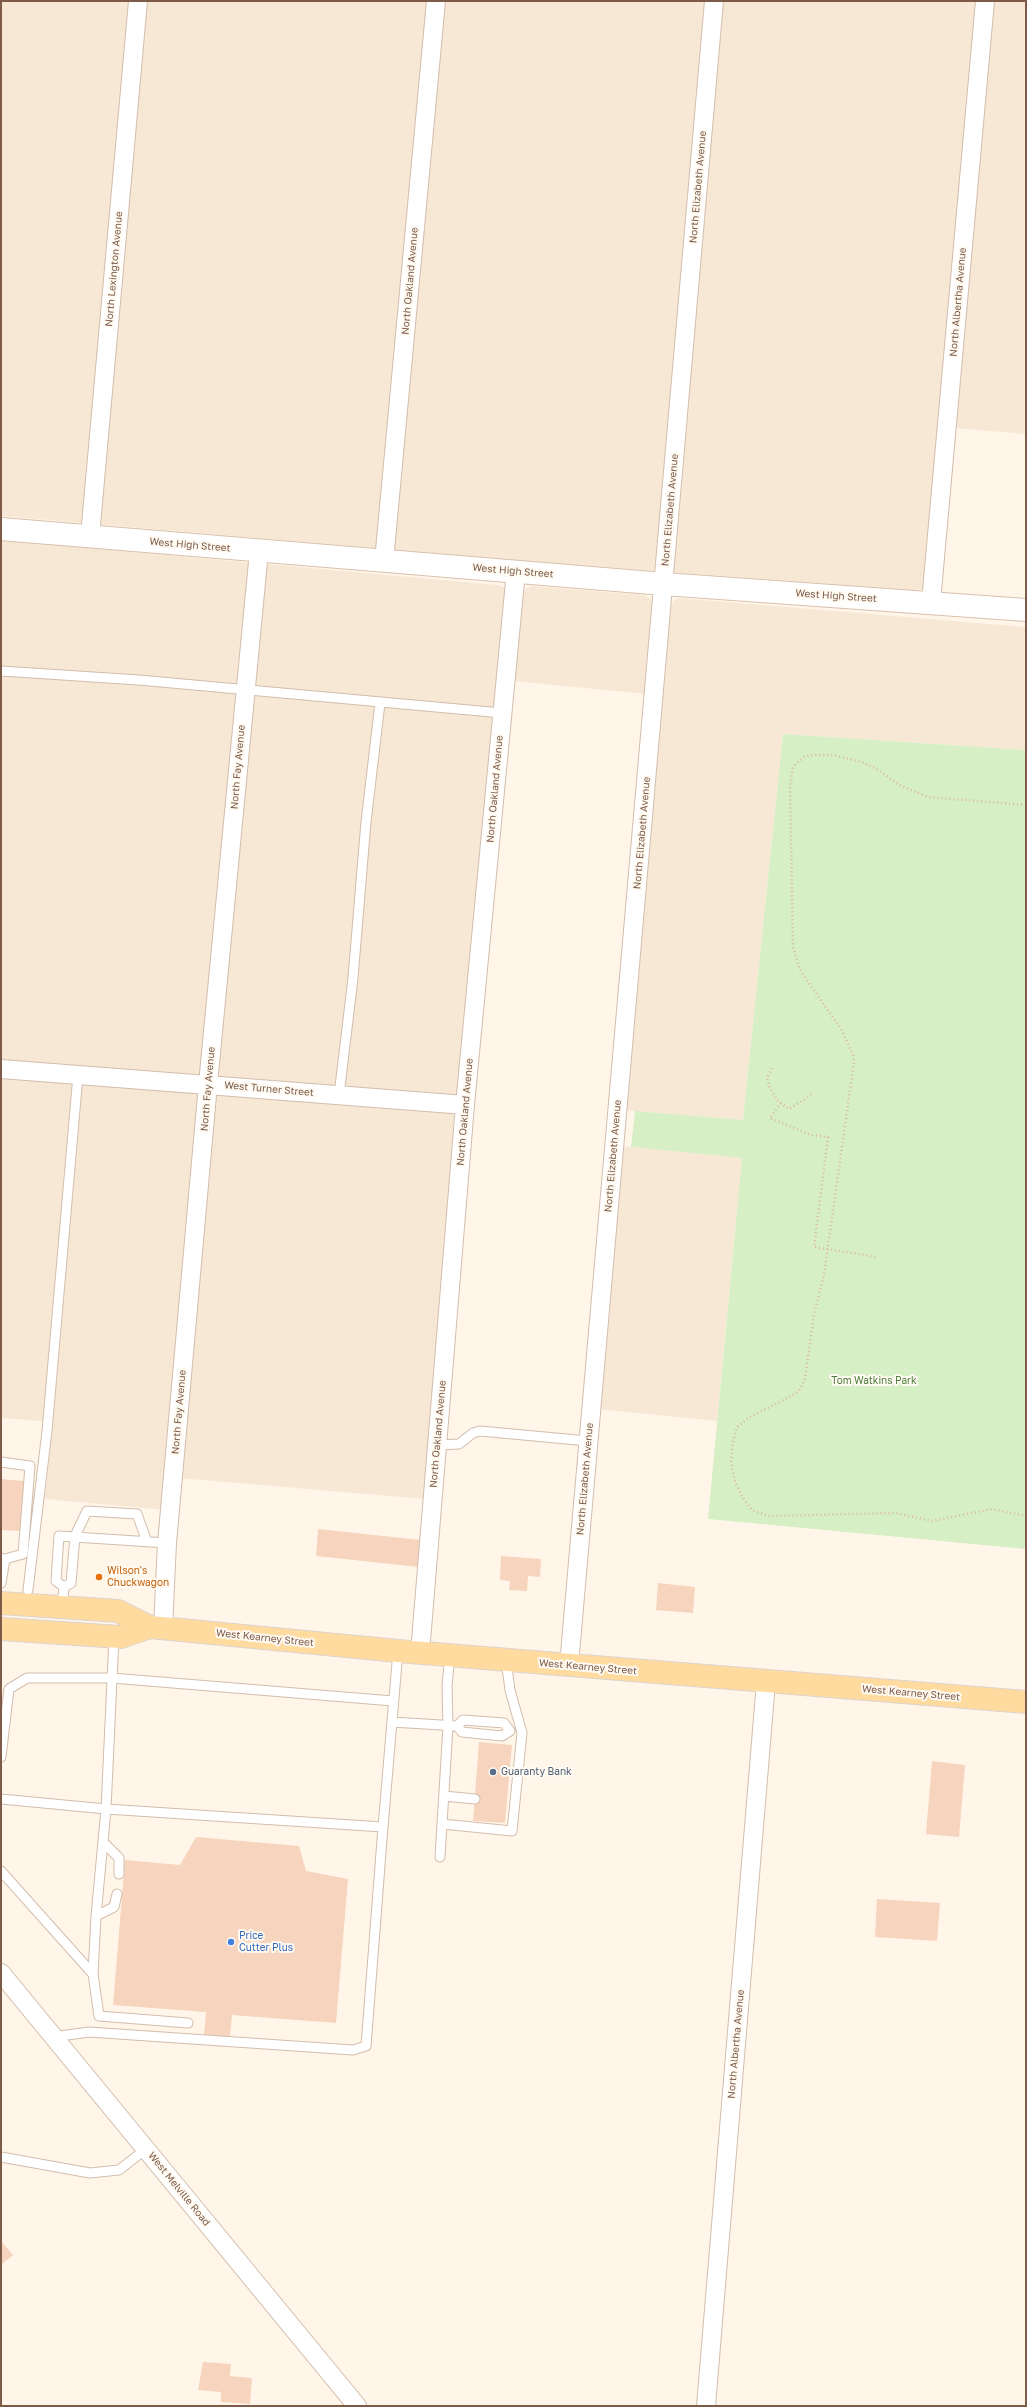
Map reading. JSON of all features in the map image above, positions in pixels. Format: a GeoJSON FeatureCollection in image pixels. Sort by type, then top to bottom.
{"type":"FeatureCollection","features":[{"type":"Feature","properties":{"kind":"main road","name":"West Kearney Street"},"geometry":{"type":"LineString","coordinates":[[1,1603],[63,1597],[118,1611],[157,1628],[420,1653],[1026,1702]]}},
{"type":"Feature","properties":{"kind":"main road","name":"West Kearney Street"},"geometry":{"type":"LineString","coordinates":[[1,1629],[121,1637],[157,1628]]}},
{"type":"Feature","properties":{"kind":"street","name":"North Lexington Avenue"},"geometry":{"type":"LineString","coordinates":[[90,536],[138,1]]}},
{"type":"Feature","properties":{"kind":"street","name":"North Oakland Avenue"},"geometry":{"type":"LineString","coordinates":[[384,561],[436,1]]}},
{"type":"Feature","properties":{"kind":"street","name":"North Elizabeth Avenue"},"geometry":{"type":"LineString","coordinates":[[568,1665],[714,1]]}},
{"type":"Feature","properties":{"kind":"street","name":"North Albertha Avenue"},"geometry":{"type":"LineString","coordinates":[[932,602],[985,1]]}},
{"type":"Feature","properties":{"kind":"street","name":"West High Street"},"geometry":{"type":"LineString","coordinates":[[1,529],[664,584],[932,602],[1026,610]]}},
{"type":"Feature","properties":{"kind":"street","name":"North Fay Avenue"},"geometry":{"type":"LineString","coordinates":[[157,1628],[167,1543],[208,1084],[259,551]]}},
{"type":"Feature","properties":{"kind":"street","name":"North Oakland Avenue"},"geometry":{"type":"LineString","coordinates":[[420,1653],[465,1106],[516,571]]}},
{"type":"Feature","properties":{"kind":"street","name":"West Turner Street"},"geometry":{"type":"LineString","coordinates":[[1,1069],[208,1084],[465,1106]]}},
{"type":"Feature","properties":{"kind":"street","name":"North Albertha Avenue"},"geometry":{"type":"LineString","coordinates":[[706,2406],[766,1682]]}},
{"type":"Feature","properties":{"kind":"street","name":"West Melville Road"},"geometry":{"type":"LineString","coordinates":[[1,1973],[357,2406]]}},
{"type":"Feature","properties":{"kind":"lane"},"geometry":{"type":"LineString","coordinates":[[1,671],[139,680],[502,713]]}},
{"type":"Feature","properties":{"kind":"lane"},"geometry":{"type":"LineString","coordinates":[[339,1095],[352,993],[366,822],[380,703]]}},
{"type":"Feature","properties":{"kind":"lane"},"geometry":{"type":"LineString","coordinates":[[28,1590],[48,1424],[78,1075]]}},
{"type":"Feature","properties":{"kind":"lane"},"geometry":{"type":"LineString","coordinates":[[437,1445],[459,1444],[473,1433],[480,1431],[588,1441]]}},
{"type":"Feature","properties":{"kind":"lane"},"geometry":{"type":"LineString","coordinates":[[1,1462],[30,1466],[23,1554],[3,1558],[1,1584]]}},
{"type":"Feature","properties":{"kind":"lane"},"geometry":{"type":"LineString","coordinates":[[63,1597],[70,1583],[75,1536],[87,1511],[137,1514],[147,1542]]}},
{"type":"Feature","properties":{"kind":"lane"},"geometry":{"type":"LineString","coordinates":[[63,1597],[56,1581],[60,1536],[167,1543]]}},
{"type":"Feature","properties":{"kind":"lane"},"geometry":{"type":"LineString","coordinates":[[114,1637],[106,1809],[96,1916],[93,1974],[99,2016],[188,2023]]}},
{"type":"Feature","properties":{"kind":"lane"},"geometry":{"type":"LineString","coordinates":[[53,2036],[89,2032],[353,2050],[366,2046],[398,1651]]}},
{"type":"Feature","properties":{"kind":"lane"},"geometry":{"type":"LineString","coordinates":[[440,1857],[444,1796],[453,1726],[447,1685],[450,1655]]}},
{"type":"Feature","properties":{"kind":"lane"},"geometry":{"type":"LineString","coordinates":[[442,1824],[512,1831],[511,1802],[522,1734],[510,1690],[506,1660]]}},
{"type":"Feature","properties":{"kind":"lane"},"geometry":{"type":"LineString","coordinates":[[1,1757],[9,1689],[27,1678],[112,1678],[393,1701]]}},
{"type":"Feature","properties":{"kind":"lane"},"geometry":{"type":"LineString","coordinates":[[392,1722],[453,1726],[462,1732],[502,1736],[510,1731],[522,1734]]}},
{"type":"Feature","properties":{"kind":"lane"},"geometry":{"type":"LineString","coordinates":[[444,1796],[475,1799]]}},
{"type":"Feature","properties":{"kind":"lane"},"geometry":{"type":"LineString","coordinates":[[1,1799],[106,1809],[384,1827]]}},
{"type":"Feature","properties":{"kind":"lane"},"geometry":{"type":"LineString","coordinates":[[103,1842],[120,1858],[119,1874]]}},
{"type":"Feature","properties":{"kind":"lane"},"geometry":{"type":"LineString","coordinates":[[1,1871],[93,1974]]}},
{"type":"Feature","properties":{"kind":"lane"},"geometry":{"type":"LineString","coordinates":[[96,1916],[114,1907],[117,1894]]}},
{"type":"Feature","properties":{"kind":"lane"},"geometry":{"type":"LineString","coordinates":[[1,2157],[90,2173],[120,2170],[146,2149]]}},
{"type":"Feature","properties":{"kind":"path"},"geometry":{"type":"LineString","coordinates":[[1026,805],[923,796],[901,786],[875,768],[849,758],[833,755],[811,755],[804,757],[793,767],[790,786],[793,947],[800,970],[840,1029],[853,1055],[854,1062],[828,1249],[814,1314],[805,1378],[801,1388],[788,1399],[750,1417],[737,1427],[731,1456],[733,1472],[739,1491],[745,1501],[752,1510],[768,1516],[896,1513],[932,1521],[992,1509],[1026,1516]]}},
{"type":"Feature","properties":{"kind":"path"},"geometry":{"type":"LineString","coordinates":[[772,1068],[767,1078],[770,1088],[781,1103],[789,1109],[807,1098],[813,1092]]}},
{"type":"Feature","properties":{"kind":"path"},"geometry":{"type":"LineString","coordinates":[[781,1103],[770,1118],[811,1135],[828,1137],[814,1247],[878,1257]]}},
{"type":"Feature","properties":{"kind":"shaded area"},"geometry":{"type":"Polygon","coordinates":[[[1,1],[1026,1],[1026,434],[941,427],[927,583],[923,589],[911,590],[537,562],[1,516],[1,1]]]}},
{"type":"Feature","properties":{"kind":"shaded area"},"geometry":{"type":"Polygon","coordinates":[[[1,540],[498,585],[506,588],[425,1499],[167,1477],[165,1510],[45,1499],[53,1422],[1,1418],[1,540]]]}},
{"type":"Feature","properties":{"kind":"shaded area"},"geometry":{"type":"Polygon","coordinates":[[[532,586],[644,595],[652,600],[654,608],[646,694],[513,681],[522,597],[524,590],[532,586]]]}},
{"type":"Feature","properties":{"kind":"shaded area"},"geometry":{"type":"Polygon","coordinates":[[[679,598],[1026,627],[1026,750],[783,734],[743,1120],[623,1110],[671,607],[673,601],[679,598]]]}},
{"type":"Feature","properties":{"kind":"shaded area"},"geometry":{"type":"Polygon","coordinates":[[[622,1146],[742,1158],[717,1421],[597,1409],[622,1146]]]}},
{"type":"Feature","properties":{"kind":"green space","name":"Tom Watkins Park"},"geometry":{"type":"Polygon","coordinates":[[[783,734],[1026,750],[1026,1549],[708,1519],[742,1158],[631,1147],[635,1111],[743,1120],[783,734]]]}},
{"type":"Feature","properties":{"kind":"building"},"geometry":{"type":"Polygon","coordinates":[[[1,1479],[24,1481],[21,1531],[1,1530],[1,1479]]]}},
{"type":"Feature","properties":{"kind":"building"},"geometry":{"type":"Polygon","coordinates":[[[318,1529],[421,1540],[419,1567],[316,1556],[318,1529]]]}},
{"type":"Feature","properties":{"kind":"building"},"geometry":{"type":"Polygon","coordinates":[[[501,1556],[541,1559],[540,1577],[528,1576],[527,1591],[509,1590],[510,1581],[500,1580],[501,1556]]]}},
{"type":"Feature","properties":{"kind":"building"},"geometry":{"type":"Polygon","coordinates":[[[658,1583],[695,1587],[693,1613],[656,1610],[658,1583]]]}},
{"type":"Feature","properties":{"kind":"building","name":"Guaranty Bank"},"geometry":{"type":"Polygon","coordinates":[[[479,1742],[512,1745],[505,1823],[473,1821],[479,1742]]]}},
{"type":"Feature","properties":{"kind":"building"},"geometry":{"type":"Polygon","coordinates":[[[932,1761],[965,1765],[959,1837],[926,1834],[932,1761]]]}},
{"type":"Feature","properties":{"kind":"building","name":"Price Cutter Plus"},"geometry":{"type":"Polygon","coordinates":[[[196,1837],[299,1846],[306,1871],[348,1879],[336,2023],[232,2015],[230,2038],[204,2036],[206,2012],[113,2005],[125,1860],[180,1865],[196,1837]]]}},
{"type":"Feature","properties":{"kind":"building"},"geometry":{"type":"Polygon","coordinates":[[[877,1899],[940,1903],[937,1941],[875,1937],[877,1899]]]}},
{"type":"Feature","properties":{"kind":"building"},"geometry":{"type":"Polygon","coordinates":[[[1,2241],[13,2255],[1,2265],[1,2241]]]}},
{"type":"Feature","properties":{"kind":"building"},"geometry":{"type":"Polygon","coordinates":[[[203,2362],[231,2364],[230,2376],[252,2378],[250,2404],[221,2402],[221,2392],[198,2390],[203,2362]]]}},
{"type":"Feature","properties":{"kind":"place","name":"Wilson's Chuckwagon"},"geometry":{"type":"Point","coordinates":[99,1577]}},
{"type":"Feature","properties":{"kind":"place","name":"Guaranty Bank"},"geometry":{"type":"Point","coordinates":[493,1772]}},
{"type":"Feature","properties":{"kind":"place","name":"Price Cutter Plus"},"geometry":{"type":"Point","coordinates":[231,1942]}}]}
